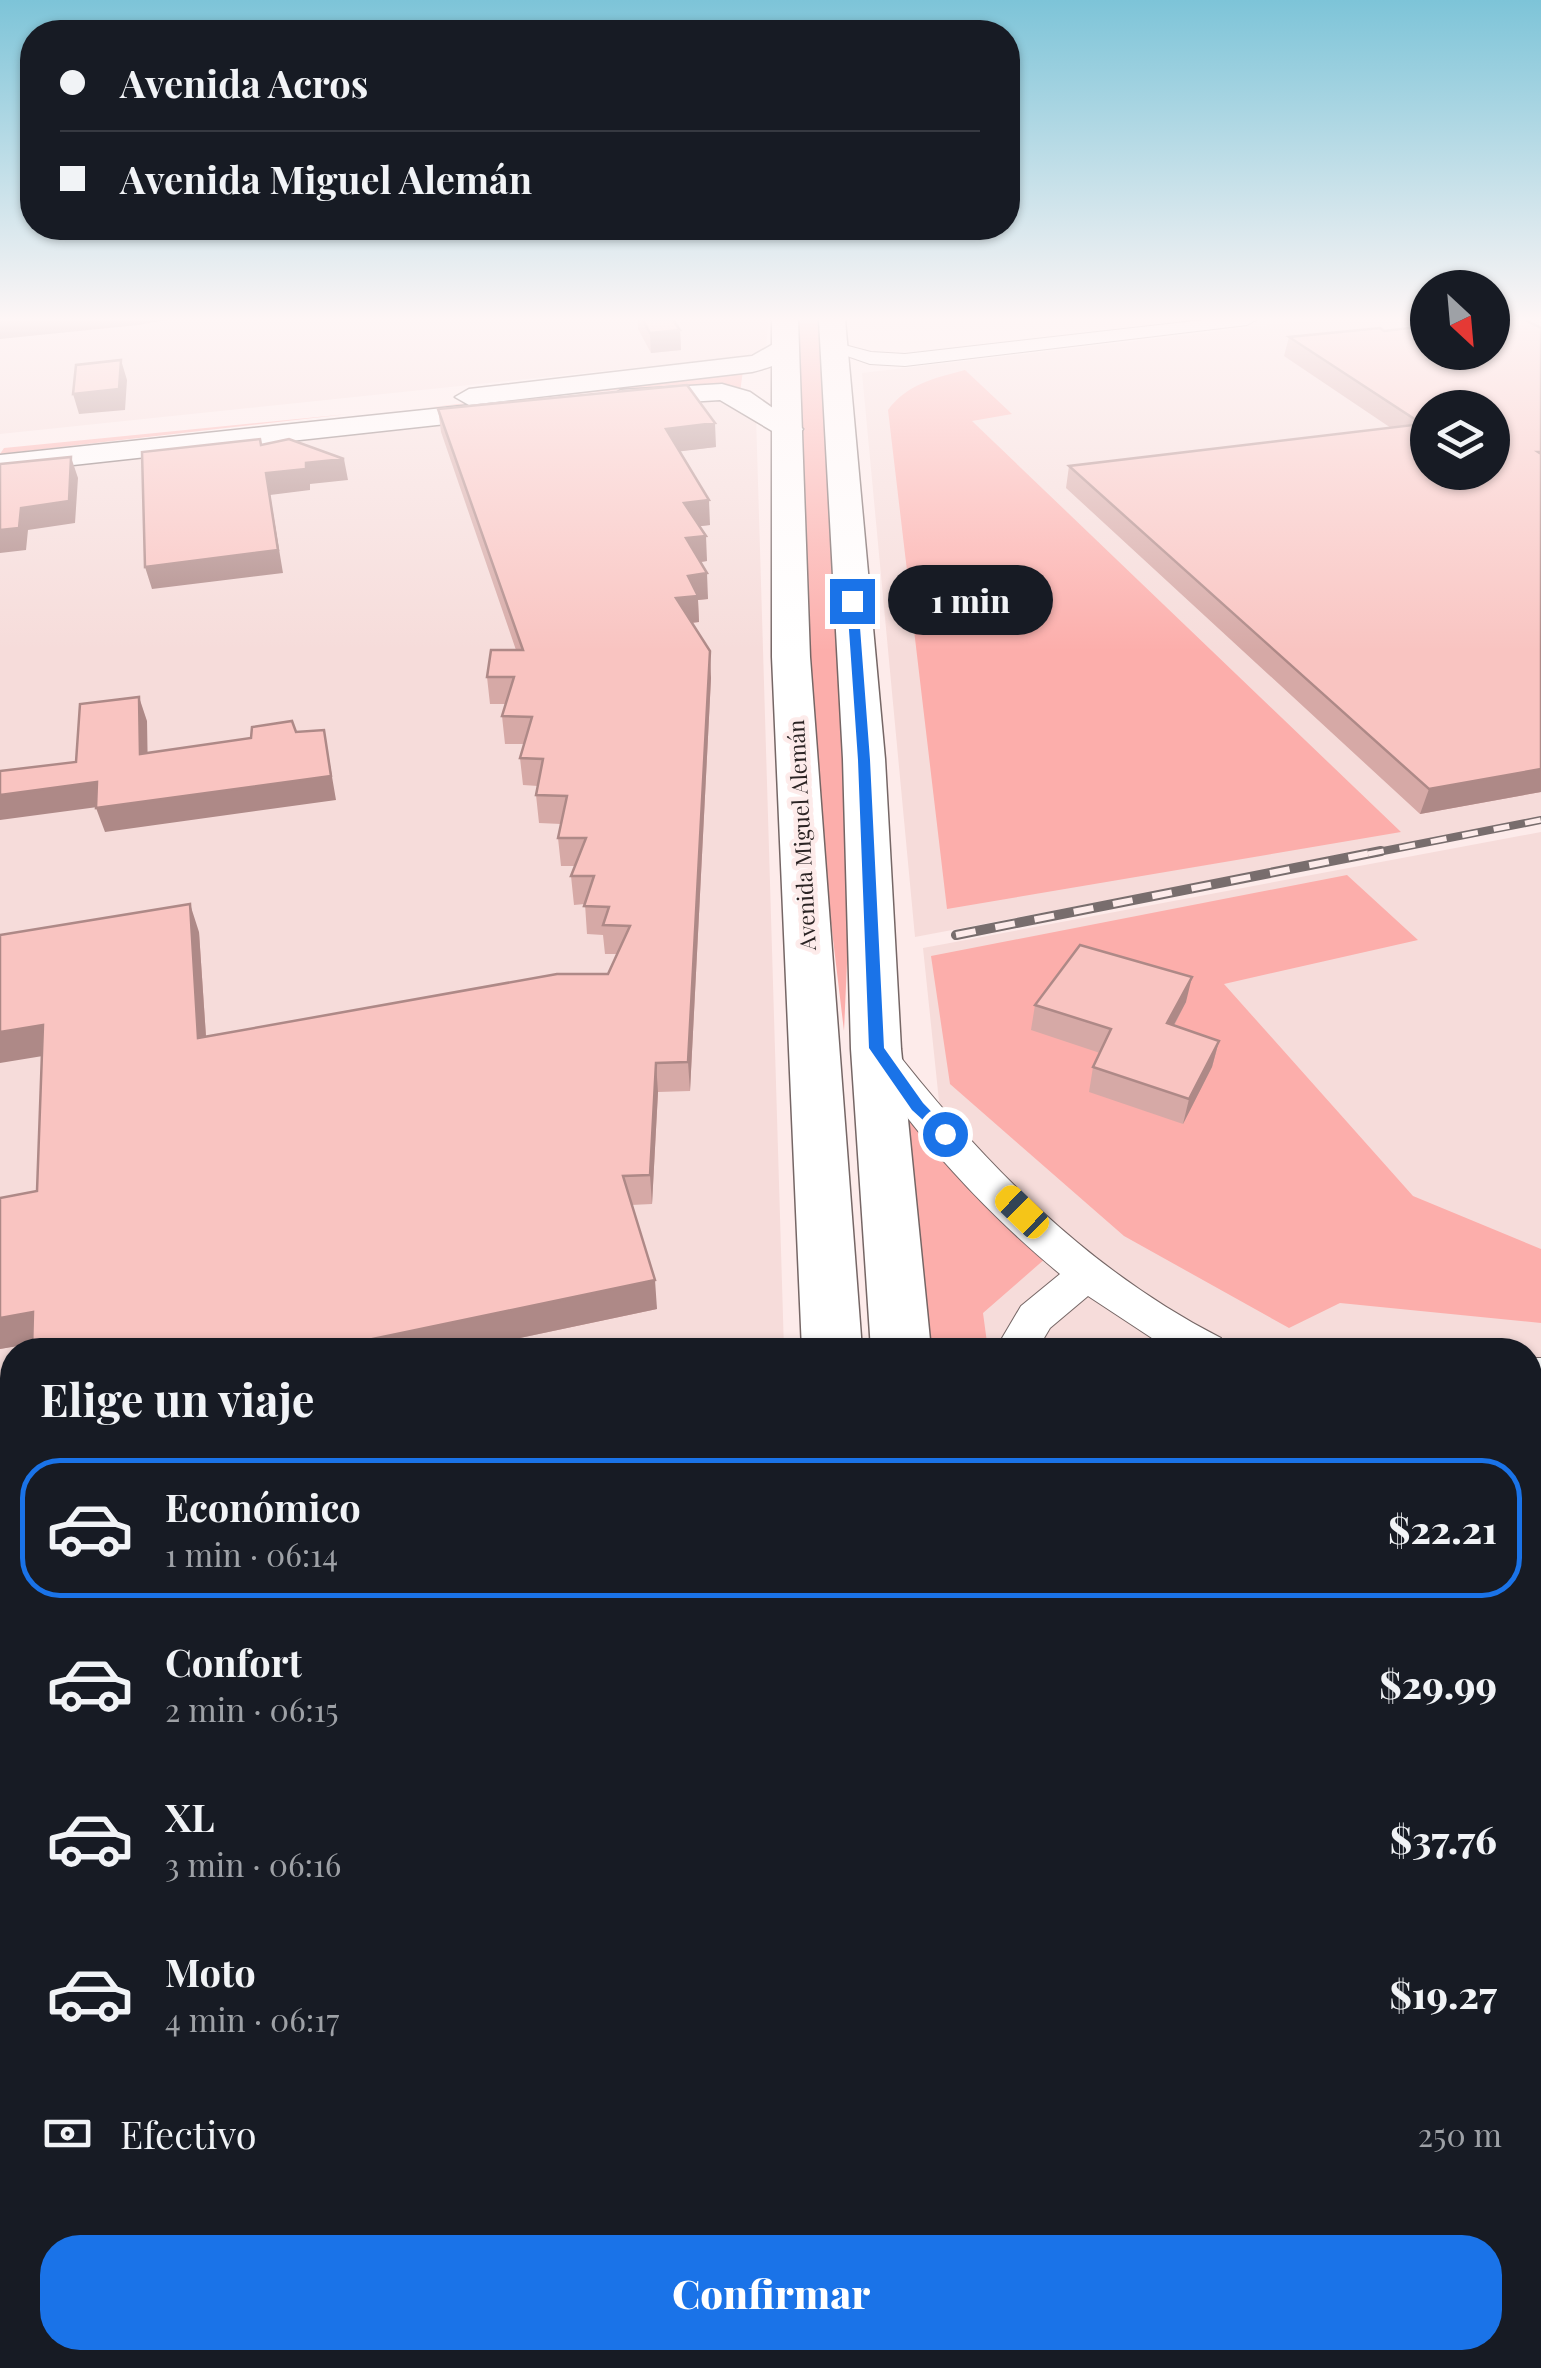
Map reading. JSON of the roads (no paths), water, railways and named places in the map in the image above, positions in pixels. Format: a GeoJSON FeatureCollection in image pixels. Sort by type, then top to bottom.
{"type":"FeatureCollection","features":[{"type":"Feature","properties":{"kind":"highway","name":"Avenida Miguel Alemán"},"geometry":{"type":"LineString","coordinates":[[789,431],[791,657],[831,1338]]}},
{"type":"Feature","properties":{"kind":"highway"},"geometry":{"type":"LineString","coordinates":[[847,431],[876,1048],[900,1338]]}},
{"type":"Feature","properties":{"kind":"main road"},"geometry":{"type":"LineString","coordinates":[[0,444],[133,431]]}},
{"type":"Feature","properties":{"kind":"main road"},"geometry":{"type":"LineString","coordinates":[[127,450],[272,431]]}},
{"type":"Feature","properties":{"kind":"main road"},"geometry":{"type":"LineString","coordinates":[[0,464],[312,431]]}},
{"type":"Feature","properties":{"kind":"street"},"geometry":{"type":"LineString","coordinates":[[876,1048],[918,1106],[1087,1275],[1177,1338]]}},
{"type":"Feature","properties":{"kind":"street"},"geometry":{"type":"LineString","coordinates":[[1019,1338],[1032,1320],[1087,1275]]}},
{"type":"Feature","properties":{"kind":"railway"},"geometry":{"type":"LineString","coordinates":[[1368,854],[1541,820]]}},
{"type":"Feature","properties":{"kind":"railway"},"geometry":{"type":"LineString","coordinates":[[956,935],[1381,851]]}}]}
